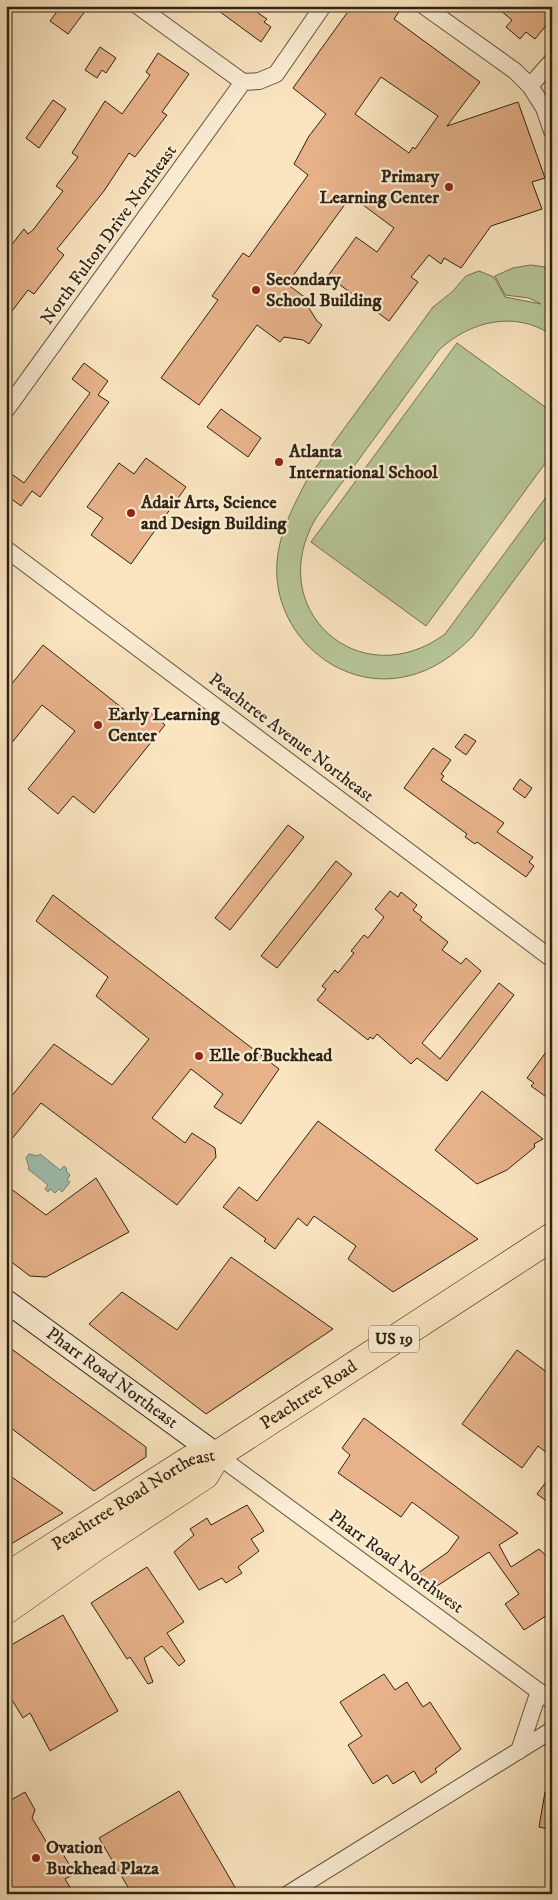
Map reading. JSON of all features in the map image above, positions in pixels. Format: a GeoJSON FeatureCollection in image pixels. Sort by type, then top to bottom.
{"type":"FeatureCollection","features":[{"type":"Feature","properties":{"kind":"highway","name":"Peachtree Road"},"geometry":{"type":"LineString","coordinates":[[217,1455],[552,1237]]}},
{"type":"Feature","properties":{"kind":"highway","name":"Peachtree Road Northeast"},"geometry":{"type":"LineString","coordinates":[[6,1576],[190,1460],[217,1455]]}},
{"type":"Feature","properties":{"kind":"highway","name":"Peachtree Road Northeast"},"geometry":{"type":"LineString","coordinates":[[6,1610],[97,1546],[205,1475],[217,1455]]}},
{"type":"Feature","properties":{"kind":"street"},"geometry":{"type":"LineString","coordinates":[[138,6],[243,82],[259,81],[276,74],[323,6]]}},
{"type":"Feature","properties":{"kind":"street"},"geometry":{"type":"LineString","coordinates":[[424,6],[515,71],[530,86],[544,108],[552,131]]}},
{"type":"Feature","properties":{"kind":"street"},"geometry":{"type":"LineString","coordinates":[[530,86],[552,61]]}},
{"type":"Feature","properties":{"kind":"street","name":"North Fulton Drive Northeast"},"geometry":{"type":"LineString","coordinates":[[6,410],[243,82]]}},
{"type":"Feature","properties":{"kind":"street","name":"Peachtree Avenue Northeast"},"geometry":{"type":"LineString","coordinates":[[6,549],[552,960]]}},
{"type":"Feature","properties":{"kind":"street","name":"Pharr Road Northeast"},"geometry":{"type":"LineString","coordinates":[[6,1301],[217,1455]]}},
{"type":"Feature","properties":{"kind":"street","name":"Pharr Road Northwest"},"geometry":{"type":"LineString","coordinates":[[217,1455],[545,1696]]}},
{"type":"Feature","properties":{"kind":"street"},"geometry":{"type":"LineString","coordinates":[[519,1750],[545,1696]]}},
{"type":"Feature","properties":{"kind":"street"},"geometry":{"type":"LineString","coordinates":[[288,1894],[552,1730]]}},
{"type":"Feature","properties":{"kind":"green space"},"geometry":{"type":"Polygon","coordinates":[[[531,265],[545,267],[552,271],[552,307],[545,305],[552,309],[552,335],[538,327],[523,323],[493,322],[465,332],[439,350],[316,518],[303,552],[301,583],[311,611],[328,634],[353,649],[381,655],[413,651],[445,634],[552,489],[552,529],[472,637],[443,661],[426,670],[408,676],[382,679],[358,675],[335,666],[315,652],[298,634],[286,613],[278,589],[278,552],[288,519],[298,498],[308,478],[433,307],[452,292],[466,276],[479,271],[494,277],[505,297],[541,304],[529,298],[505,295],[495,276],[513,268],[531,265]]]}},
{"type":"Feature","properties":{"kind":"green space"},"geometry":{"type":"Polygon","coordinates":[[[457,343],[552,412],[552,454],[426,626],[311,542],[457,343]]]}},
{"type":"Feature","properties":{"kind":"shaded area"},"geometry":{"type":"Polygon","coordinates":[[[29,1154],[38,1156],[40,1154],[60,1170],[64,1166],[67,1169],[66,1171],[70,1175],[67,1180],[70,1182],[62,1192],[59,1189],[55,1193],[50,1189],[48,1192],[45,1189],[48,1185],[28,1169],[26,1158],[29,1154]]]}},
{"type":"Feature","properties":{"kind":"building"},"geometry":{"type":"Polygon","coordinates":[[[61,6],[89,6],[68,34],[50,21],[61,6]]]}},
{"type":"Feature","properties":{"kind":"building"},"geometry":{"type":"Polygon","coordinates":[[[212,6],[248,6],[267,19],[264,22],[271,27],[261,42],[212,6]]]}},
{"type":"Feature","properties":{"kind":"building"},"geometry":{"type":"Polygon","coordinates":[[[352,6],[403,6],[394,19],[480,82],[447,126],[518,102],[545,178],[532,182],[542,209],[491,226],[461,268],[444,258],[441,264],[429,255],[411,277],[418,282],[389,321],[328,276],[356,237],[377,252],[394,228],[351,196],[287,284],[310,301],[307,305],[317,321],[322,325],[309,344],[303,340],[284,337],[280,342],[257,325],[199,405],[161,378],[218,300],[212,296],[243,253],[249,257],[308,175],[294,164],[309,136],[326,114],[293,88],[352,6]],[[381,77],[355,114],[409,153],[413,147],[415,149],[438,116],[381,77]]]}},
{"type":"Feature","properties":{"kind":"building"},"geometry":{"type":"Polygon","coordinates":[[[495,6],[552,6],[552,18],[535,39],[526,32],[520,39],[506,27],[512,20],[495,6]]]}},
{"type":"Feature","properties":{"kind":"building"},"geometry":{"type":"Polygon","coordinates":[[[100,47],[116,58],[106,73],[102,70],[97,78],[85,70],[100,47]]]}},
{"type":"Feature","properties":{"kind":"building"},"geometry":{"type":"Polygon","coordinates":[[[158,53],[189,74],[162,112],[167,115],[135,157],[129,153],[104,191],[57,249],[64,255],[34,294],[28,290],[6,319],[6,252],[24,229],[28,234],[33,230],[63,191],[56,186],[78,157],[72,153],[105,101],[122,114],[150,75],[146,72],[158,53]]]}},
{"type":"Feature","properties":{"kind":"building"},"geometry":{"type":"Polygon","coordinates":[[[53,100],[66,109],[39,148],[26,138],[53,100]]]}},
{"type":"Feature","properties":{"kind":"building"},"geometry":{"type":"Polygon","coordinates":[[[84,363],[108,381],[98,395],[109,402],[40,497],[32,491],[21,506],[6,495],[6,470],[24,483],[90,393],[72,379],[84,363]]]}},
{"type":"Feature","properties":{"kind":"building"},"geometry":{"type":"Polygon","coordinates":[[[221,409],[261,438],[248,457],[207,427],[221,409]]]}},
{"type":"Feature","properties":{"kind":"building","name":"Adair Arts, Science and Design Building"},"geometry":{"type":"Polygon","coordinates":[[[146,458],[186,487],[131,564],[91,535],[103,518],[87,507],[119,463],[134,474],[146,458]]]}},
{"type":"Feature","properties":{"kind":"building","name":"Early Learning Center"},"geometry":{"type":"Polygon","coordinates":[[[43,645],[141,723],[150,712],[165,725],[94,813],[73,796],[58,814],[28,789],[75,731],[42,705],[6,750],[6,691],[43,645]]]}},
{"type":"Feature","properties":{"kind":"building"},"geometry":{"type":"Polygon","coordinates":[[[465,734],[476,741],[466,755],[455,747],[465,734]]]}},
{"type":"Feature","properties":{"kind":"building"},"geometry":{"type":"Polygon","coordinates":[[[433,748],[451,760],[441,774],[444,776],[441,780],[504,823],[497,832],[533,857],[529,862],[534,866],[526,877],[477,842],[475,844],[465,837],[467,834],[404,788],[433,748]]]}},
{"type":"Feature","properties":{"kind":"building"},"geometry":{"type":"Polygon","coordinates":[[[520,779],[532,788],[525,798],[513,789],[520,779]]]}},
{"type":"Feature","properties":{"kind":"building"},"geometry":{"type":"Polygon","coordinates":[[[288,825],[304,837],[230,930],[215,918],[288,825]]]}},
{"type":"Feature","properties":{"kind":"building"},"geometry":{"type":"Polygon","coordinates":[[[336,861],[352,874],[277,968],[261,956],[336,861]]]}},
{"type":"Feature","properties":{"kind":"building"},"geometry":{"type":"Polygon","coordinates":[[[390,891],[398,897],[401,892],[417,905],[413,910],[422,917],[420,920],[448,942],[442,950],[461,964],[466,958],[481,971],[422,1043],[440,1059],[499,983],[514,995],[447,1081],[417,1058],[411,1064],[377,1034],[373,1039],[370,1037],[368,1040],[317,1000],[326,989],[322,986],[335,970],[338,973],[354,953],[351,951],[364,935],[368,938],[384,917],[375,909],[390,891]]]}},
{"type":"Feature","properties":{"kind":"building","name":"Elle of Buckhead"},"geometry":{"type":"Polygon","coordinates":[[[53,895],[279,1069],[241,1124],[214,1107],[223,1094],[191,1069],[152,1118],[185,1143],[192,1133],[215,1148],[216,1157],[177,1205],[41,1103],[6,1146],[6,1103],[54,1044],[112,1085],[149,1039],[96,996],[108,977],[36,921],[53,895]]]}},
{"type":"Feature","properties":{"kind":"building"},"geometry":{"type":"Polygon","coordinates":[[[552,1044],[552,1101],[531,1086],[534,1083],[527,1078],[552,1044]]]}},
{"type":"Feature","properties":{"kind":"building"},"geometry":{"type":"Polygon","coordinates":[[[482,1091],[543,1139],[534,1144],[535,1147],[507,1170],[477,1184],[435,1150],[482,1091]]]}},
{"type":"Feature","properties":{"kind":"building"},"geometry":{"type":"Polygon","coordinates":[[[318,1121],[478,1239],[393,1292],[348,1259],[356,1246],[314,1216],[307,1226],[298,1218],[275,1249],[264,1241],[266,1239],[223,1207],[239,1187],[257,1201],[318,1121]]]}},
{"type":"Feature","properties":{"kind":"building"},"geometry":{"type":"Polygon","coordinates":[[[96,1178],[129,1232],[46,1277],[30,1276],[6,1258],[6,1185],[46,1215],[96,1178]]]}},
{"type":"Feature","properties":{"kind":"building"},"geometry":{"type":"Polygon","coordinates":[[[231,1257],[333,1329],[206,1414],[89,1324],[122,1292],[177,1330],[231,1257]]]}},
{"type":"Feature","properties":{"kind":"building"},"geometry":{"type":"Polygon","coordinates":[[[6,1345],[146,1447],[146,1457],[94,1491],[7,1425],[12,1419],[6,1415],[6,1345]]]}},
{"type":"Feature","properties":{"kind":"building"},"geometry":{"type":"Polygon","coordinates":[[[517,1350],[552,1376],[552,1457],[538,1446],[522,1468],[462,1424],[517,1350]]]}},
{"type":"Feature","properties":{"kind":"building"},"geometry":{"type":"Polygon","coordinates":[[[364,1418],[518,1533],[499,1545],[511,1567],[539,1549],[552,1561],[552,1612],[524,1630],[505,1604],[519,1594],[489,1552],[437,1586],[418,1573],[448,1552],[459,1537],[412,1502],[401,1517],[338,1473],[350,1455],[342,1448],[364,1418]]]}},
{"type":"Feature","properties":{"kind":"building"},"geometry":{"type":"Polygon","coordinates":[[[6,1473],[63,1513],[6,1547],[6,1473]]]}},
{"type":"Feature","properties":{"kind":"building"},"geometry":{"type":"Polygon","coordinates":[[[552,1474],[552,1505],[537,1494],[552,1474]]]}},
{"type":"Feature","properties":{"kind":"building"},"geometry":{"type":"Polygon","coordinates":[[[247,1505],[264,1531],[251,1539],[259,1551],[238,1567],[242,1573],[226,1583],[222,1578],[199,1590],[174,1552],[194,1535],[190,1529],[207,1518],[211,1525],[247,1505]]]}},
{"type":"Feature","properties":{"kind":"building"},"geometry":{"type":"Polygon","coordinates":[[[147,1567],[184,1622],[167,1633],[185,1661],[179,1666],[162,1646],[144,1658],[153,1682],[148,1684],[130,1657],[127,1659],[91,1603],[147,1567]]]}},
{"type":"Feature","properties":{"kind":"building"},"geometry":{"type":"Polygon","coordinates":[[[63,1615],[118,1711],[50,1751],[30,1713],[23,1718],[6,1690],[6,1648],[63,1615]]]}},
{"type":"Feature","properties":{"kind":"building"},"geometry":{"type":"Polygon","coordinates":[[[384,1674],[395,1690],[407,1682],[423,1707],[430,1702],[461,1749],[435,1769],[437,1772],[421,1783],[414,1771],[393,1784],[387,1775],[373,1784],[348,1745],[362,1736],[340,1702],[384,1674]]]}},
{"type":"Feature","properties":{"kind":"building"},"geometry":{"type":"Polygon","coordinates":[[[179,1791],[239,1894],[132,1894],[99,1838],[179,1791]]]}},
{"type":"Feature","properties":{"kind":"building","name":"Ovation Buckhead Plaza"},"geometry":{"type":"Polygon","coordinates":[[[25,1792],[35,1810],[32,1818],[47,1843],[54,1839],[75,1874],[65,1879],[74,1894],[6,1894],[6,1803],[25,1792]]]}},
{"type":"Feature","properties":{"kind":"building"},"geometry":{"type":"Polygon","coordinates":[[[545,1792],[552,1793],[552,1830],[539,1827],[545,1792]]]}},
{"type":"Feature","properties":{"kind":"place","name":"Primary Learning Center"},"geometry":{"type":"Point","coordinates":[449,187]}},
{"type":"Feature","properties":{"kind":"place","name":"Secondary School Building"},"geometry":{"type":"Point","coordinates":[256,290]}},
{"type":"Feature","properties":{"kind":"place","name":"Atlanta International School"},"geometry":{"type":"Point","coordinates":[279,462]}},
{"type":"Feature","properties":{"kind":"place","name":"Adair Arts, Science and Design Building"},"geometry":{"type":"Point","coordinates":[131,513]}},
{"type":"Feature","properties":{"kind":"place","name":"Early Learning Center"},"geometry":{"type":"Point","coordinates":[98,725]}},
{"type":"Feature","properties":{"kind":"place","name":"Elle of Buckhead"},"geometry":{"type":"Point","coordinates":[199,1056]}},
{"type":"Feature","properties":{"kind":"place","name":"Ovation Buckhead Plaza"},"geometry":{"type":"Point","coordinates":[36,1858]}}]}
